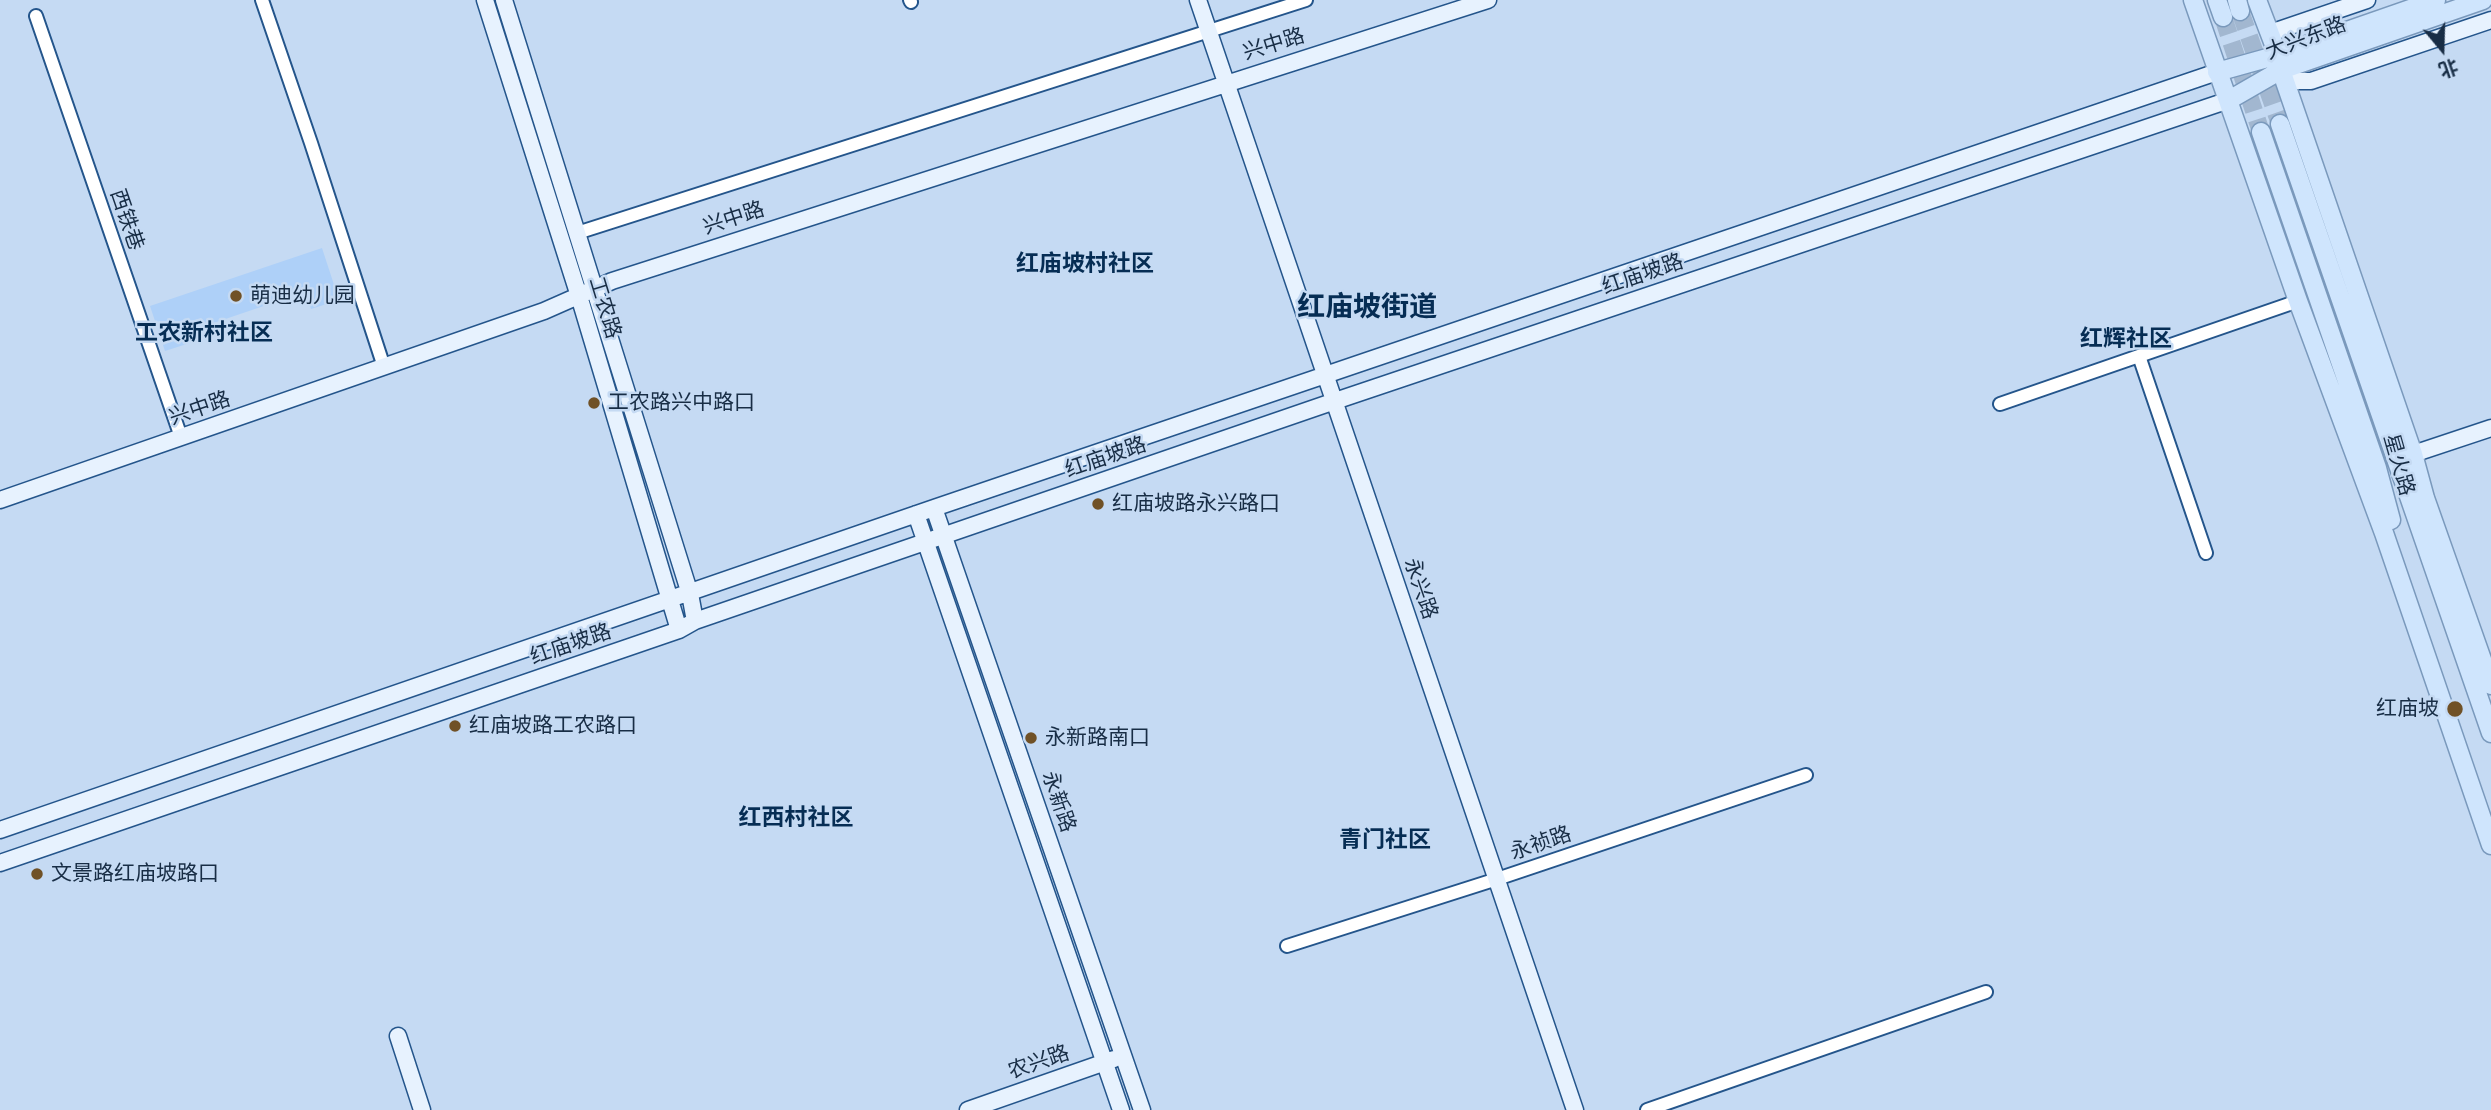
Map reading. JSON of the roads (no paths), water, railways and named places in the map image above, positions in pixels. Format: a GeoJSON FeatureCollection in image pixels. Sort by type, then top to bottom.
{"type":"FeatureCollection","features":[{"type":"Feature","properties":{"kind":"main road","name":"工农路"},"geometry":{"type":"LineString","coordinates":[[485,0],[579,296],[679,630]]}},
{"type":"Feature","properties":{"kind":"main road","name":"工农路"},"geometry":{"type":"LineString","coordinates":[[504,0],[690,593],[695,621]]}},
{"type":"Feature","properties":{"kind":"main road","name":"永兴路"},"geometry":{"type":"LineString","coordinates":[[1198,0],[1575,1110]]}},
{"type":"Feature","properties":{"kind":"main road","name":"兴中路"},"geometry":{"type":"LineString","coordinates":[[0,500],[544,311],[625,276],[1488,0]]}},
{"type":"Feature","properties":{"kind":"main road"},"geometry":{"type":"LineString","coordinates":[[2193,0],[2491,845]]}},
{"type":"Feature","properties":{"kind":"main road"},"geometry":{"type":"LineString","coordinates":[[2257,0],[2413,454],[2469,645],[2491,685]]}},
{"type":"Feature","properties":{"kind":"main road"},"geometry":{"type":"LineString","coordinates":[[2270,33],[2367,0]]}},
{"type":"Feature","properties":{"kind":"main road","name":"大兴东路"},"geometry":{"type":"LineString","coordinates":[[2229,100],[2279,63],[2436,0]]}},
{"type":"Feature","properties":{"kind":"main road","name":"大兴东路"},"geometry":{"type":"LineString","coordinates":[[2217,72],[2279,63],[2483,0]]}},
{"type":"Feature","properties":{"kind":"main road"},"geometry":{"type":"LineString","coordinates":[[2279,63],[2292,81],[2311,80],[2491,20]]}},
{"type":"Feature","properties":{"kind":"main road","name":"红庙坡路"},"geometry":{"type":"LineString","coordinates":[[0,830],[916,514],[2217,72]]}},
{"type":"Feature","properties":{"kind":"main road","name":"红庙坡路"},"geometry":{"type":"LineString","coordinates":[[0,863],[1335,401],[2229,100]]}},
{"type":"Feature","properties":{"kind":"main road","name":"星火路"},"geometry":{"type":"LineString","coordinates":[[2280,124],[2409,502],[2469,645],[2491,733]]}},
{"type":"Feature","properties":{"kind":"main road","name":"星火路"},"geometry":{"type":"LineString","coordinates":[[2261,132],[2491,811]]}},
{"type":"Feature","properties":{"kind":"main road"},"geometry":{"type":"LineString","coordinates":[[2413,454],[2491,428]]}},
{"type":"Feature","properties":{"kind":"main road"},"geometry":{"type":"LineString","coordinates":[[2372,502],[2400,548]]}},
{"type":"Feature","properties":{"kind":"main road"},"geometry":{"type":"LineString","coordinates":[[2409,502],[2437,534]]}},
{"type":"Feature","properties":{"kind":"main road","name":"永新路"},"geometry":{"type":"LineString","coordinates":[[934,508],[1142,1110]]}},
{"type":"Feature","properties":{"kind":"main road","name":"永新路"},"geometry":{"type":"LineString","coordinates":[[916,514],[1121,1110]]}},
{"type":"Feature","properties":{"kind":"main road"},"geometry":{"type":"LineString","coordinates":[[398,1036],[422,1110]]}},
{"type":"Feature","properties":{"kind":"main road","name":"农兴路"},"geometry":{"type":"LineString","coordinates":[[968,1110],[1123,1056]]}},
{"type":"Feature","properties":{"kind":"street"},"geometry":{"type":"LineString","coordinates":[[262,0],[384,367]]}},
{"type":"Feature","properties":{"kind":"street"},"geometry":{"type":"LineString","coordinates":[[577,233],[1306,0]]}},
{"type":"Feature","properties":{"kind":"street","name":"西铁巷"},"geometry":{"type":"LineString","coordinates":[[36,16],[181,437]]}},
{"type":"Feature","properties":{"kind":"street"},"geometry":{"type":"LineString","coordinates":[[2000,404],[2298,301]]}},
{"type":"Feature","properties":{"kind":"street"},"geometry":{"type":"LineString","coordinates":[[2139,356],[2206,553]]}},
{"type":"Feature","properties":{"kind":"street","name":"永祯路"},"geometry":{"type":"LineString","coordinates":[[1287,946],[1807,775]]}},
{"type":"Feature","properties":{"kind":"street"},"geometry":{"type":"LineString","coordinates":[[1647,1110],[1986,992]]}},
{"type":"Feature","properties":{"kind":"tunnel"},"geometry":{"type":"LineString","coordinates":[[2240,11],[2280,124]]}},
{"type":"Feature","properties":{"kind":"tunnel"},"geometry":{"type":"LineString","coordinates":[[2223,17],[2261,132]]}},
{"type":"Feature","properties":{"kind":"place","name":"萌迪幼儿园"},"geometry":{"type":"Point","coordinates":[236,296]}},
{"type":"Feature","properties":{"kind":"place","name":"工农路兴中路口"},"geometry":{"type":"Point","coordinates":[594,403]}},
{"type":"Feature","properties":{"kind":"place","name":"红庙坡路永兴路口"},"geometry":{"type":"Point","coordinates":[1098,504]}},
{"type":"Feature","properties":{"kind":"place","name":"红庙坡"},"geometry":{"type":"Point","coordinates":[2455,709]}},
{"type":"Feature","properties":{"kind":"place","name":"红庙坡路工农路口"},"geometry":{"type":"Point","coordinates":[455,726]}},
{"type":"Feature","properties":{"kind":"place","name":"永新路南口"},"geometry":{"type":"Point","coordinates":[1031,738]}},
{"type":"Feature","properties":{"kind":"place","name":"文景路红庙坡路口"},"geometry":{"type":"Point","coordinates":[37,874]}},
{"type":"Feature","properties":{"kind":"district","name":"红庙坡村社区"},"geometry":{"type":"Point","coordinates":[1085,265]}},
{"type":"Feature","properties":{"kind":"district","name":"红庙坡街道"},"geometry":{"type":"Point","coordinates":[1367,308]}},
{"type":"Feature","properties":{"kind":"district","name":"工农新村社区"},"geometry":{"type":"Point","coordinates":[204,334]}},
{"type":"Feature","properties":{"kind":"district","name":"红辉社区"},"geometry":{"type":"Point","coordinates":[2126,340]}},
{"type":"Feature","properties":{"kind":"district","name":"红西村社区"},"geometry":{"type":"Point","coordinates":[796,819]}},
{"type":"Feature","properties":{"kind":"district","name":"青门社区"},"geometry":{"type":"Point","coordinates":[1385,841]}}]}
